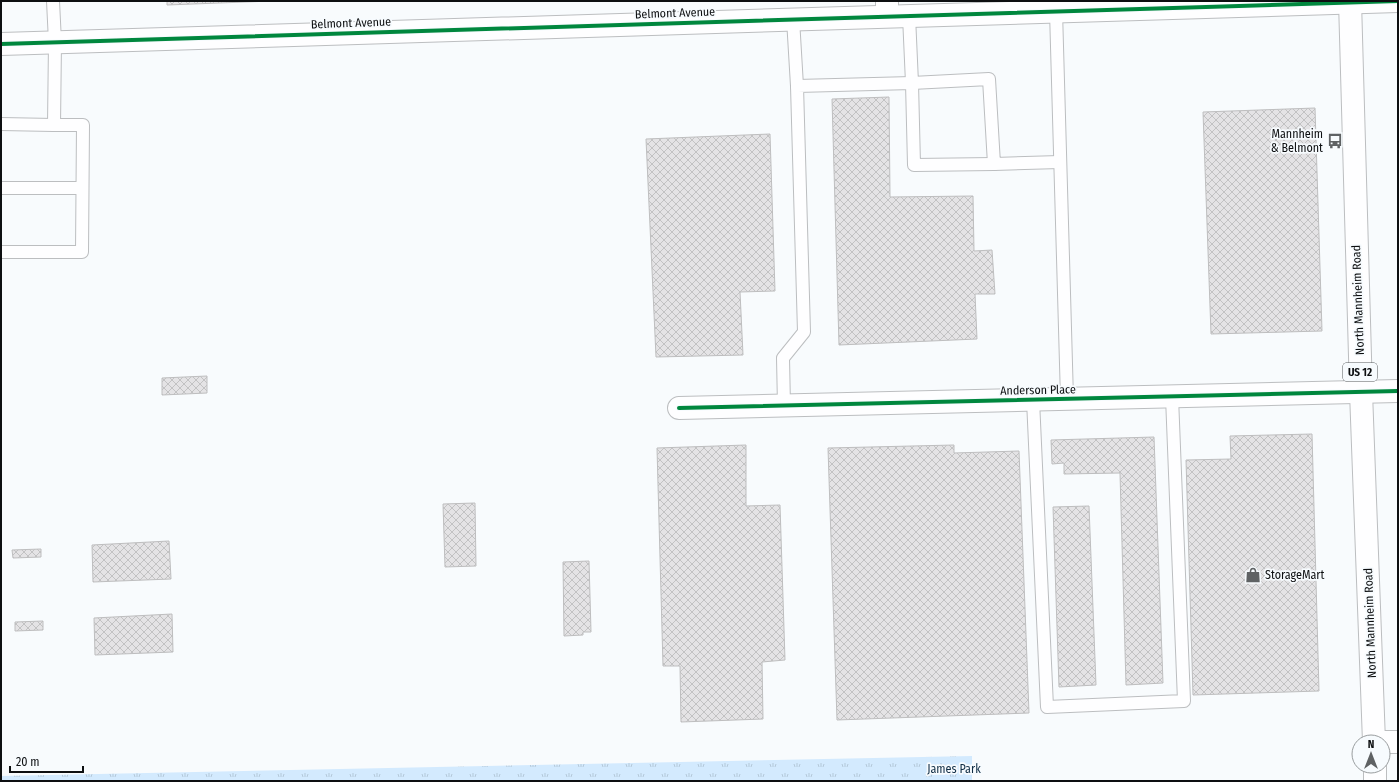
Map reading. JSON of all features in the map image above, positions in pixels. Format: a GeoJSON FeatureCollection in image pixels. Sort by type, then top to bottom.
{"type":"FeatureCollection","features":[{"type":"Feature","properties":{"kind":"street","name":"Belmont Avenue"},"geometry":{"type":"LineString","coordinates":[[1,44],[793,19],[887,9],[909,16],[1398,1]]}},
{"type":"Feature","properties":{"kind":"street","name":"North Mannheim Road"},"geometry":{"type":"LineString","coordinates":[[1350,2],[1361,392],[1374,734]]}},
{"type":"Feature","properties":{"kind":"street","name":"Anderson Place"},"geometry":{"type":"LineString","coordinates":[[679,408],[1398,391]]}},
{"type":"Feature","properties":{"kind":"lane"},"geometry":{"type":"LineString","coordinates":[[53,1],[55,42],[54,125]]}},
{"type":"Feature","properties":{"kind":"lane"},"geometry":{"type":"LineString","coordinates":[[1056,11],[1067,399]]}},
{"type":"Feature","properties":{"kind":"lane"},"geometry":{"type":"LineString","coordinates":[[909,16],[914,165],[1060,162]]}},
{"type":"Feature","properties":{"kind":"lane"},"geometry":{"type":"LineString","coordinates":[[784,406],[783,358],[804,332],[797,86],[793,19]]}},
{"type":"Feature","properties":{"kind":"lane"},"geometry":{"type":"LineString","coordinates":[[797,86],[912,83],[988,79],[994,164]]}},
{"type":"Feature","properties":{"kind":"lane"},"geometry":{"type":"LineString","coordinates":[[1,124],[83,125],[82,252],[1,252]]}},
{"type":"Feature","properties":{"kind":"lane"},"geometry":{"type":"LineString","coordinates":[[1,188],[82,188]]}},
{"type":"Feature","properties":{"kind":"lane"},"geometry":{"type":"LineString","coordinates":[[1034,400],[1046,707],[1184,701],[1172,397]]}},
{"type":"Feature","properties":{"kind":"green space","name":"James Park"},"geometry":{"type":"Polygon","coordinates":[[[972,756],[972,781],[1,781],[1,776],[972,756]]]}},
{"type":"Feature","properties":{"kind":"building"},"geometry":{"type":"Polygon","coordinates":[[[167,1],[272,1],[167,5],[167,1]]]}},
{"type":"Feature","properties":{"kind":"building"},"geometry":{"type":"Polygon","coordinates":[[[889,97],[890,197],[973,196],[974,251],[992,250],[995,294],[975,294],[977,339],[839,345],[832,99],[889,97]]]}},
{"type":"Feature","properties":{"kind":"building"},"geometry":{"type":"Polygon","coordinates":[[[1315,108],[1322,331],[1211,334],[1203,112],[1315,108]]]}},
{"type":"Feature","properties":{"kind":"building"},"geometry":{"type":"Polygon","coordinates":[[[770,134],[775,291],[740,292],[743,355],[656,357],[646,139],[770,134]]]}},
{"type":"Feature","properties":{"kind":"building"},"geometry":{"type":"Polygon","coordinates":[[[207,376],[207,393],[162,395],[162,378],[207,376]]]}},
{"type":"Feature","properties":{"kind":"building","name":"StorageMart"},"geometry":{"type":"Polygon","coordinates":[[[1312,434],[1319,691],[1193,695],[1186,460],[1231,459],[1230,436],[1312,434]]]}},
{"type":"Feature","properties":{"kind":"building"},"geometry":{"type":"Polygon","coordinates":[[[1154,437],[1163,683],[1126,685],[1120,473],[1064,474],[1064,463],[1052,464],[1051,440],[1154,437]]]}},
{"type":"Feature","properties":{"kind":"building"},"geometry":{"type":"Polygon","coordinates":[[[746,445],[746,506],[780,505],[785,660],[762,662],[763,719],[681,722],[680,666],[663,666],[657,448],[746,445]]]}},
{"type":"Feature","properties":{"kind":"building"},"geometry":{"type":"Polygon","coordinates":[[[954,445],[954,453],[1019,451],[1029,713],[837,720],[828,448],[954,445]]]}},
{"type":"Feature","properties":{"kind":"building"},"geometry":{"type":"Polygon","coordinates":[[[475,503],[476,566],[445,567],[443,504],[475,503]]]}},
{"type":"Feature","properties":{"kind":"building"},"geometry":{"type":"Polygon","coordinates":[[[1089,506],[1096,685],[1059,687],[1053,507],[1089,506]]]}},
{"type":"Feature","properties":{"kind":"building"},"geometry":{"type":"Polygon","coordinates":[[[169,541],[171,579],[93,582],[92,545],[169,541]]]}},
{"type":"Feature","properties":{"kind":"building"},"geometry":{"type":"Polygon","coordinates":[[[41,549],[41,557],[13,558],[12,550],[41,549]]]}},
{"type":"Feature","properties":{"kind":"building"},"geometry":{"type":"Polygon","coordinates":[[[589,561],[591,632],[583,632],[583,635],[564,636],[563,562],[589,561]]]}},
{"type":"Feature","properties":{"kind":"building"},"geometry":{"type":"Polygon","coordinates":[[[172,614],[173,652],[95,655],[94,618],[172,614]]]}},
{"type":"Feature","properties":{"kind":"building"},"geometry":{"type":"Polygon","coordinates":[[[43,621],[43,630],[15,631],[15,622],[43,621]]]}},
{"type":"Feature","properties":{"kind":"cycle path"},"geometry":{"type":"LineString","coordinates":[[1,44],[1398,1]]}},
{"type":"Feature","properties":{"kind":"cycle path"},"geometry":{"type":"LineString","coordinates":[[679,408],[1398,391]]}},
{"type":"Feature","properties":{"kind":"place","name":"Mannheim & Belmont"},"geometry":{"type":"Point","coordinates":[1335,141]}},
{"type":"Feature","properties":{"kind":"place","name":"StorageMart"},"geometry":{"type":"Point","coordinates":[1253,575]}}]}
